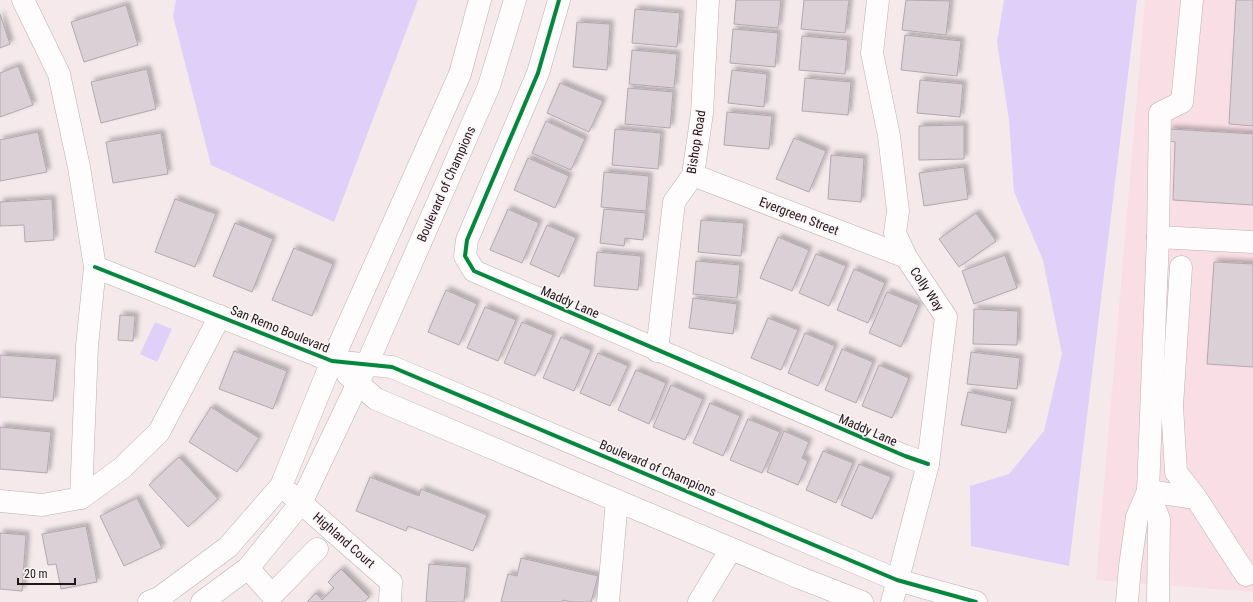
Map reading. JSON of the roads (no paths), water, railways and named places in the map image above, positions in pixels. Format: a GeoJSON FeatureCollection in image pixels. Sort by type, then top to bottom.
{"type":"FeatureCollection","features":[{"type":"Feature","properties":{"kind":"street"},"geometry":{"type":"LineString","coordinates":[[23,0],[59,74],[79,167],[95,267],[88,346],[81,498]]}},
{"type":"Feature","properties":{"kind":"street"},"geometry":{"type":"LineString","coordinates":[[150,602],[160,598],[228,547],[281,486],[332,361],[460,74],[480,0]]}},
{"type":"Feature","properties":{"kind":"street","name":"Boulevard of Champions"},"geometry":{"type":"LineString","coordinates":[[202,602],[248,568],[301,503],[367,364],[489,86],[514,0]]}},
{"type":"Feature","properties":{"kind":"street","name":"Maddy Lane"},"geometry":{"type":"LineString","coordinates":[[559,0],[538,73],[466,240],[465,256],[474,271],[657,351],[905,456],[928,464]]}},
{"type":"Feature","properties":{"kind":"street","name":"Bishop Road"},"geometry":{"type":"LineString","coordinates":[[657,351],[674,202],[693,176],[702,113],[708,0]]}},
{"type":"Feature","properties":{"kind":"street","name":"Colly Way"},"geometry":{"type":"LineString","coordinates":[[878,0],[872,53],[889,136],[898,210],[895,233],[906,257],[946,317],[928,464],[892,602]]}},
{"type":"Feature","properties":{"kind":"street"},"geometry":{"type":"LineString","coordinates":[[1128,602],[1130,566],[1137,517],[1148,491],[1158,237],[1160,113],[1182,102],[1192,0]]}},
{"type":"Feature","properties":{"kind":"street","name":"Evergreen Street"},"geometry":{"type":"LineString","coordinates":[[693,176],[906,257]]}},
{"type":"Feature","properties":{"kind":"street"},"geometry":{"type":"LineString","coordinates":[[1158,237],[1253,242]]}},
{"type":"Feature","properties":{"kind":"street"},"geometry":{"type":"LineString","coordinates":[[0,501],[42,505],[81,498],[122,468],[159,432],[220,316],[95,267]]}},
{"type":"Feature","properties":{"kind":"street"},"geometry":{"type":"LineString","coordinates":[[1181,267],[1172,406],[1176,472],[1196,498],[1246,575]]}},
{"type":"Feature","properties":{"kind":"street","name":"San Remo Boulevard"},"geometry":{"type":"LineString","coordinates":[[220,316],[332,361]]}},
{"type":"Feature","properties":{"kind":"street"},"geometry":{"type":"LineString","coordinates":[[332,361],[376,399],[798,577],[862,602]]}},
{"type":"Feature","properties":{"kind":"street","name":"Boulevard of Champions"},"geometry":{"type":"LineString","coordinates":[[332,361],[392,367],[897,580],[976,602]]}},
{"type":"Feature","properties":{"kind":"street","name":"Highland Court"},"geometry":{"type":"LineString","coordinates":[[281,486],[391,582],[390,602]]}},
{"type":"Feature","properties":{"kind":"street"},"geometry":{"type":"LineString","coordinates":[[1148,491],[1196,498]]}},
{"type":"Feature","properties":{"kind":"street"},"geometry":{"type":"LineString","coordinates":[[1148,491],[1159,519],[1158,602]]}},
{"type":"Feature","properties":{"kind":"street"},"geometry":{"type":"LineString","coordinates":[[608,602],[617,501]]}},
{"type":"Feature","properties":{"kind":"street"},"geometry":{"type":"LineString","coordinates":[[248,568],[268,598],[317,549]]}},
{"type":"Feature","properties":{"kind":"street"},"geometry":{"type":"LineString","coordinates":[[700,602],[731,549]]}}]}
